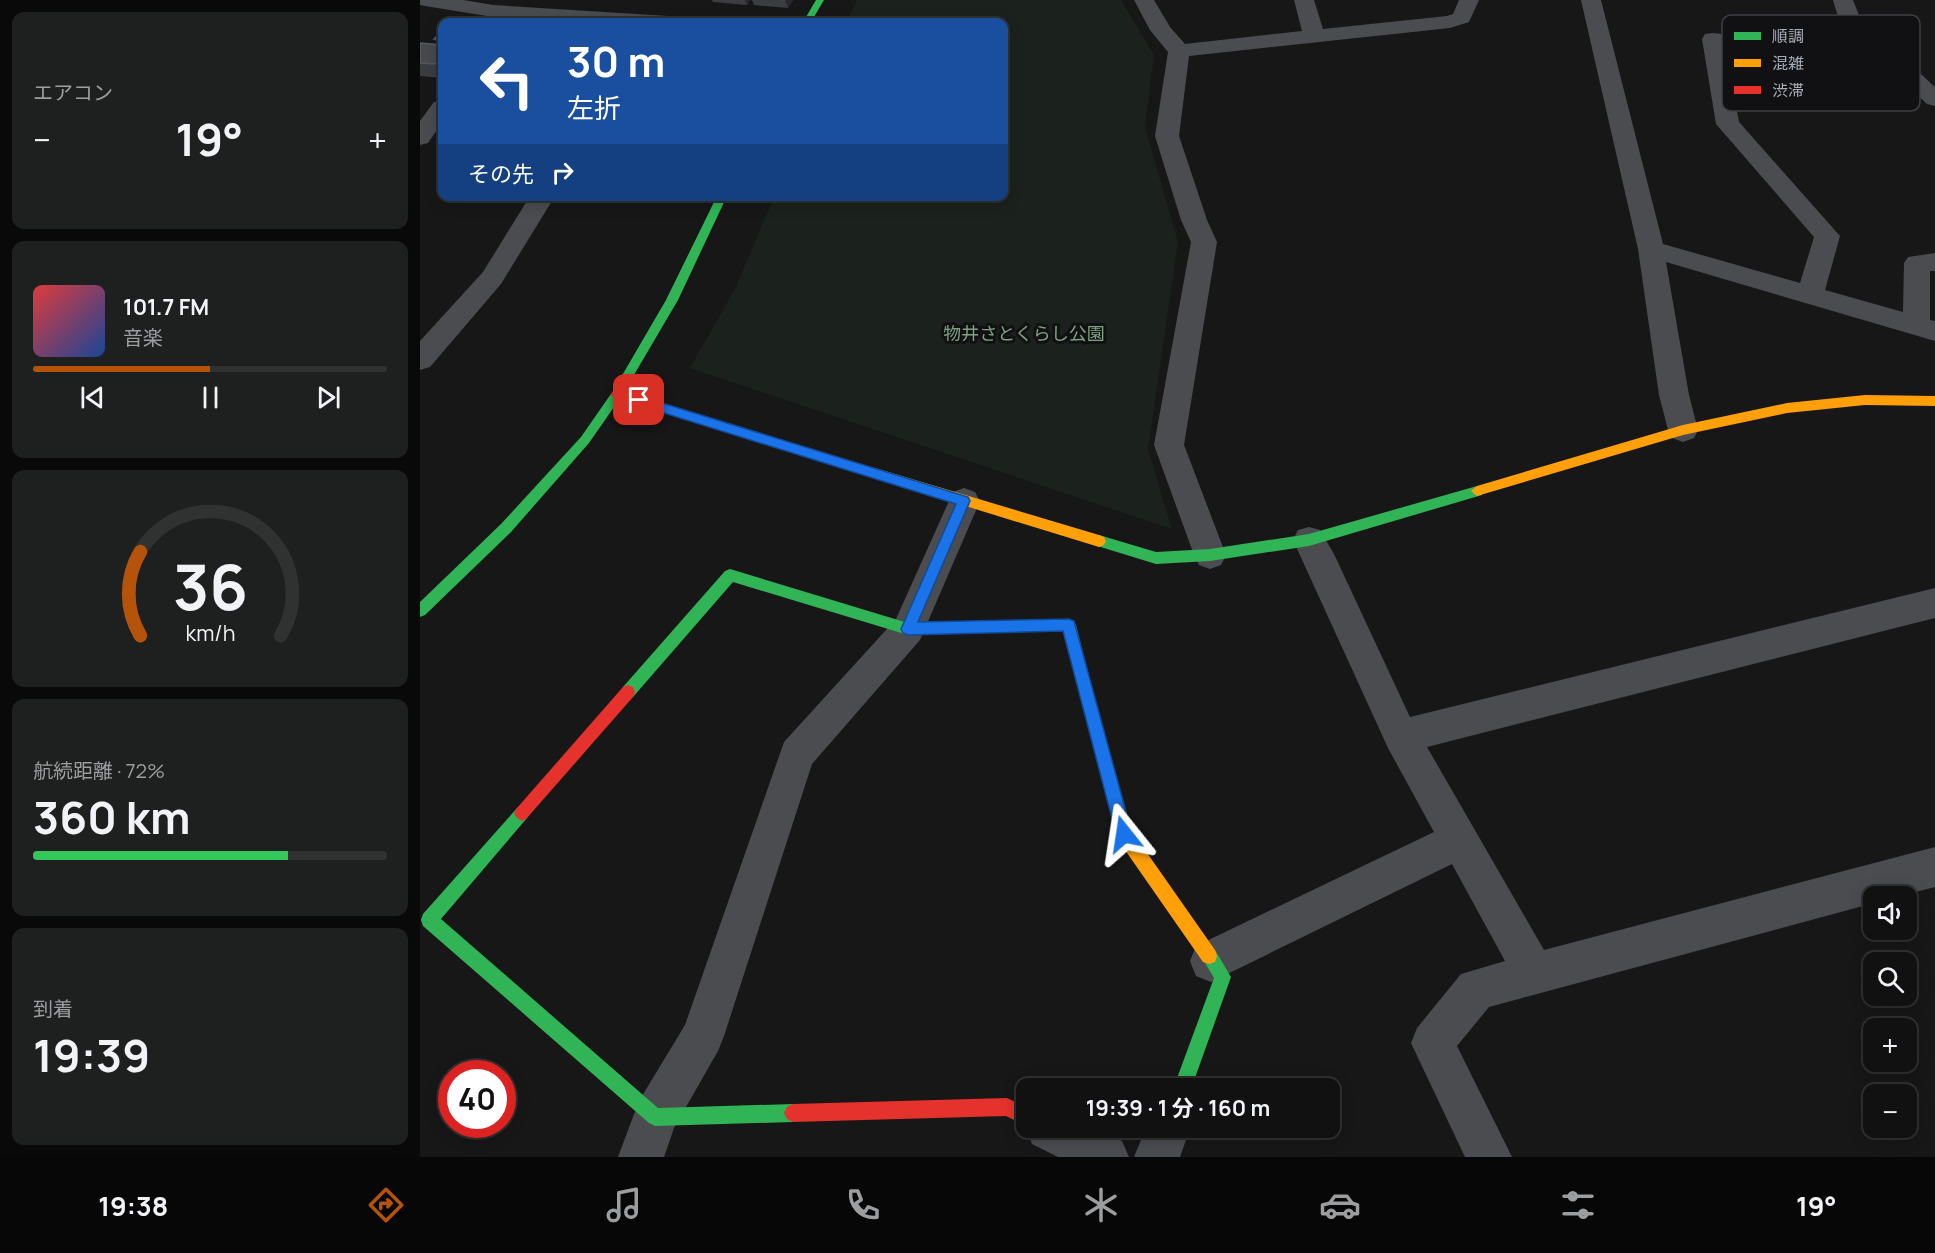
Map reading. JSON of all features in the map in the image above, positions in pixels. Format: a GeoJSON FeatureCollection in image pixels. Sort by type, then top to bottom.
{"type":"FeatureCollection","features":[{"type":"Feature","properties":{"kind":"street"},"geometry":{"type":"LineString","coordinates":[[425,0],[493,11],[597,18]]}},
{"type":"Feature","properties":{"kind":"street"},"geometry":{"type":"LineString","coordinates":[[809,18],[820,0]]}},
{"type":"Feature","properties":{"kind":"street"},"geometry":{"type":"LineString","coordinates":[[1144,0],[1161,30],[1179,51],[1167,136],[1194,220],[1204,242],[1168,445],[1210,555]]}},
{"type":"Feature","properties":{"kind":"street"},"geometry":{"type":"LineString","coordinates":[[1304,0],[1314,37]]}},
{"type":"Feature","properties":{"kind":"street"},"geometry":{"type":"LineString","coordinates":[[1179,51],[1450,22],[1462,18],[1469,0]]}},
{"type":"Feature","properties":{"kind":"street"},"geometry":{"type":"LineString","coordinates":[[1591,0],[1651,249],[1674,395],[1683,430]]}},
{"type":"Feature","properties":{"kind":"street"},"geometry":{"type":"LineString","coordinates":[[1843,0],[1848,15]]}},
{"type":"Feature","properties":{"kind":"street"},"geometry":{"type":"LineString","coordinates":[[1722,40],[1713,39],[1722,90]]}},
{"type":"Feature","properties":{"kind":"street"},"geometry":{"type":"LineString","coordinates":[[1920,85],[1935,99]]}},
{"type":"Feature","properties":{"kind":"street"},"geometry":{"type":"LineString","coordinates":[[420,100],[438,105]]}},
{"type":"Feature","properties":{"kind":"street"},"geometry":{"type":"LineString","coordinates":[[1726,111],[1728,124],[1827,236],[1810,295]]}},
{"type":"Feature","properties":{"kind":"street"},"geometry":{"type":"LineString","coordinates":[[420,138],[438,112]]}},
{"type":"Feature","properties":{"kind":"street"},"geometry":{"type":"LineString","coordinates":[[420,360],[492,278],[540,201]]}},
{"type":"Feature","properties":{"kind":"street"},"geometry":{"type":"LineString","coordinates":[[420,611],[506,528],[585,440],[617,394],[672,300],[720,201]]}},
{"type":"Feature","properties":{"kind":"street"},"geometry":{"type":"LineString","coordinates":[[1651,249],[1925,328],[1917,263],[1935,262]]}},
{"type":"Feature","properties":{"kind":"street"},"geometry":{"type":"LineString","coordinates":[[617,394],[1156,558],[1210,555],[1309,540],[1683,430],[1787,408],[1865,400],[1935,401]]}},
{"type":"Feature","properties":{"kind":"street"},"geometry":{"type":"LineString","coordinates":[[641,1157],[655,1117],[703,1036],[797,754],[908,629],[964,501]]}},
{"type":"Feature","properties":{"kind":"street"},"geometry":{"type":"LineString","coordinates":[[1309,540],[1401,736],[1534,974]]}},
{"type":"Feature","properties":{"kind":"street"},"geometry":{"type":"LineString","coordinates":[[1016,1112],[1007,1107],[655,1117],[429,920],[730,575],[908,629],[1069,625],[1124,834],[1223,977],[1186,1078]]}},
{"type":"Feature","properties":{"kind":"street"},"geometry":{"type":"LineString","coordinates":[[1401,736],[1935,603]]}},
{"type":"Feature","properties":{"kind":"street"},"geometry":{"type":"LineString","coordinates":[[1211,961],[1459,840]]}},
{"type":"Feature","properties":{"kind":"street"},"geometry":{"type":"LineString","coordinates":[[1489,1157],[1432,1043],[1476,989],[1935,867]]}},
{"type":"Feature","properties":{"kind":"street"},"geometry":{"type":"LineString","coordinates":[[1068,1138],[1106,1157]]}},
{"type":"Feature","properties":{"kind":"street"},"geometry":{"type":"LineString","coordinates":[[1157,1157],[1164,1138]]}},
{"type":"Feature","properties":{"kind":"green space","name":"物井さとくらし公園"},"geometry":{"type":"Polygon","coordinates":[[[857,0],[1121,0],[1154,55],[1145,127],[1178,242],[1148,449],[1172,529],[690,368],[735,289],[772,201],[1008,201],[1008,18],[848,18],[857,0]]]}},
{"type":"Feature","properties":{"kind":"building"},"geometry":{"type":"Polygon","coordinates":[[[420,43],[438,45],[438,61],[435,64],[420,63],[420,43]]]}},
{"type":"Feature","properties":{"kind":"traffic: fast"},"geometry":{"type":"LineString","coordinates":[[809,18],[820,0]]}},
{"type":"Feature","properties":{"kind":"traffic: fast"},"geometry":{"type":"LineString","coordinates":[[420,611],[506,528],[585,440],[617,394],[672,300],[720,201]]}},
{"type":"Feature","properties":{"kind":"traffic: fast"},"geometry":{"type":"LineString","coordinates":[[1099,541],[1156,558],[1210,555],[1309,540],[1477,491]]}},
{"type":"Feature","properties":{"kind":"traffic: fast"},"geometry":{"type":"LineString","coordinates":[[628,692],[730,575],[908,629],[1069,625],[1079,665]]}},
{"type":"Feature","properties":{"kind":"traffic: fast"},"geometry":{"type":"LineString","coordinates":[[522,813],[429,920],[655,1117],[793,1113]]}},
{"type":"Feature","properties":{"kind":"traffic: fast"},"geometry":{"type":"LineString","coordinates":[[1186,1078],[1223,977],[1209,956]]}},
{"type":"Feature","properties":{"kind":"traffic: slow"},"geometry":{"type":"LineString","coordinates":[[1477,491],[1683,430],[1787,408],[1865,400],[1935,401]]}},
{"type":"Feature","properties":{"kind":"traffic: slow"},"geometry":{"type":"LineString","coordinates":[[875,473],[1099,541]]}},
{"type":"Feature","properties":{"kind":"traffic: slow"},"geometry":{"type":"LineString","coordinates":[[1079,665],[1124,834],[1209,956]]}},
{"type":"Feature","properties":{"kind":"traffic: jam"},"geometry":{"type":"LineString","coordinates":[[617,394],[875,473]]}},
{"type":"Feature","properties":{"kind":"traffic: jam"},"geometry":{"type":"LineString","coordinates":[[522,813],[628,692]]}},
{"type":"Feature","properties":{"kind":"traffic: jam"},"geometry":{"type":"LineString","coordinates":[[793,1113],[1007,1107],[1016,1112]]}},
{"type":"Feature","properties":{"kind":"route"},"geometry":{"type":"LineString","coordinates":[[639,400],[964,501],[908,629],[1069,625],[1124,834]]}}]}
